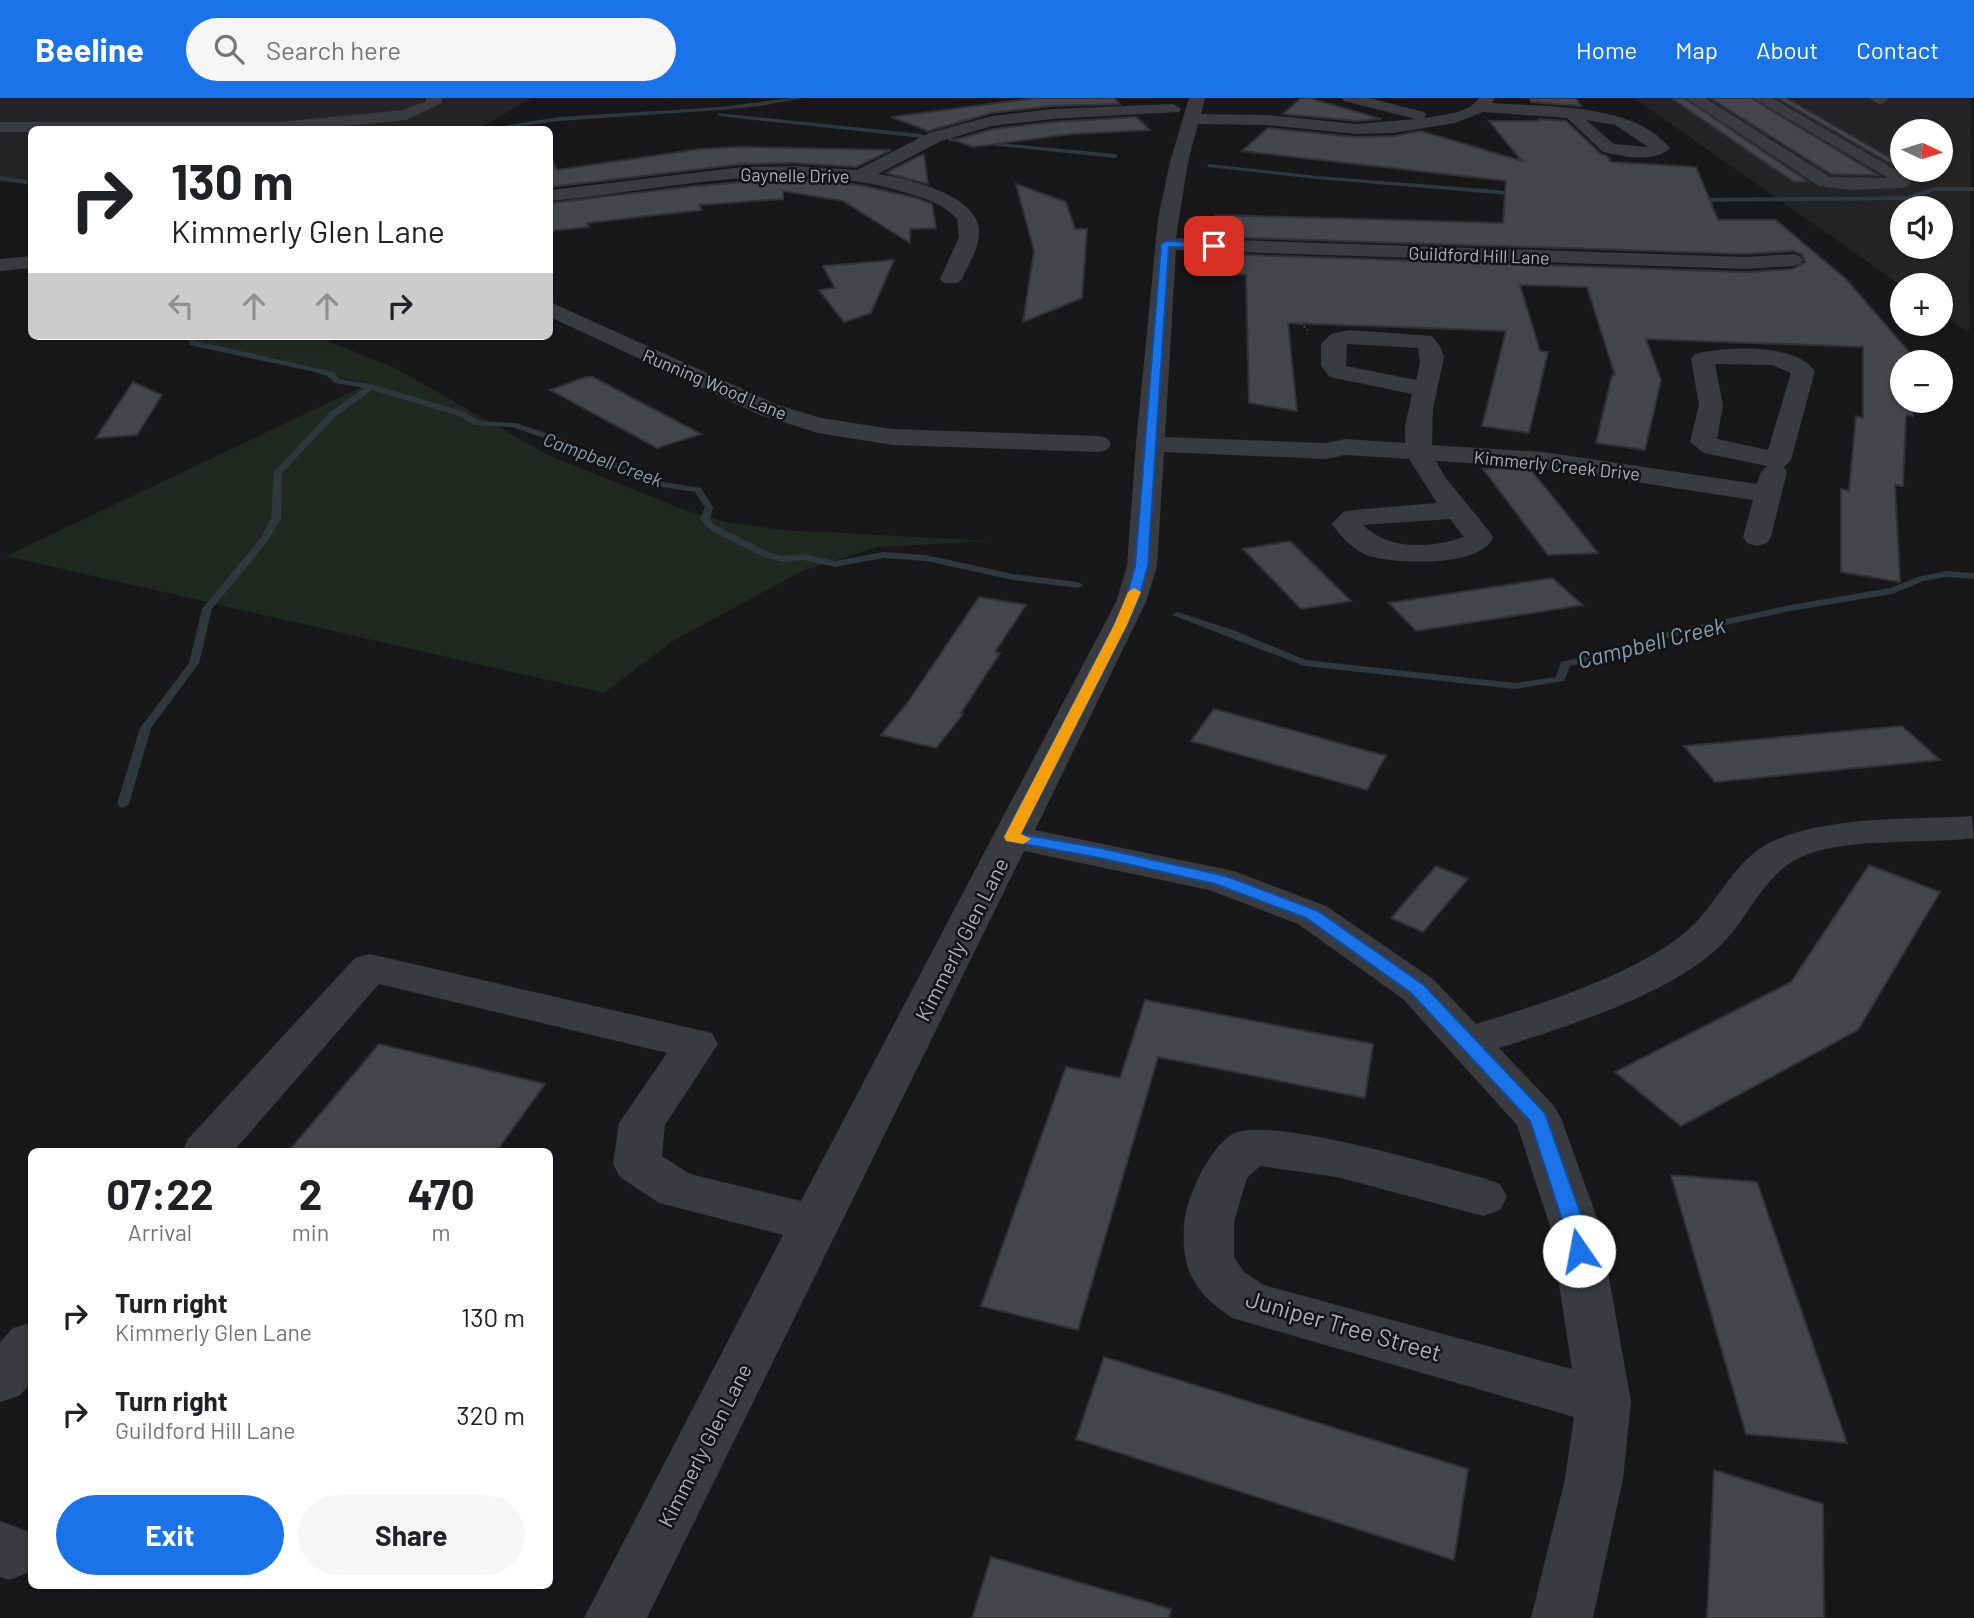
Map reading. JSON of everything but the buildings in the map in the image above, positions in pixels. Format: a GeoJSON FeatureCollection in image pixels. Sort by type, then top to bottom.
{"type":"FeatureCollection","features":[{"type":"Feature","properties":{"kind":"street"},"geometry":{"type":"LineString","coordinates":[[303,126],[406,115],[434,103],[434,98]]}},
{"type":"Feature","properties":{"kind":"street"},"geometry":{"type":"LineString","coordinates":[[1350,98],[1402,104],[1462,131]]}},
{"type":"Feature","properties":{"kind":"street"},"geometry":{"type":"LineString","coordinates":[[1761,98],[1890,162]]}},
{"type":"Feature","properties":{"kind":"street"},"geometry":{"type":"LineString","coordinates":[[1791,98],[1890,154]]}},
{"type":"Feature","properties":{"kind":"street"},"geometry":{"type":"LineString","coordinates":[[1700,99],[1825,181],[1867,184],[1902,182]]}},
{"type":"Feature","properties":{"kind":"street"},"geometry":{"type":"LineString","coordinates":[[859,176],[926,141],[979,125],[1060,114],[1188,109],[1296,124],[1371,129],[1455,118],[1485,102],[1579,114]]}},
{"type":"Feature","properties":{"kind":"street","name":"Kimmerly Glen Lane"},"geometry":{"type":"LineString","coordinates":[[615,1618],[1131,602],[1142,566],[1166,244],[1188,109]]}},
{"type":"Feature","properties":{"kind":"street"},"geometry":{"type":"LineString","coordinates":[[0,117],[204,120],[248,116],[260,112]]}},
{"type":"Feature","properties":{"kind":"street"},"geometry":{"type":"LineString","coordinates":[[1296,124],[1308,132],[1367,140],[1422,142]]}},
{"type":"Feature","properties":{"kind":"street"},"geometry":{"type":"LineString","coordinates":[[0,127],[28,127]]}},
{"type":"Feature","properties":{"kind":"street"},"geometry":{"type":"LineString","coordinates":[[1836,165],[1867,184]]}},
{"type":"Feature","properties":{"kind":"street","name":"Gaynelle Drive"},"geometry":{"type":"LineString","coordinates":[[553,197],[745,173],[796,172],[859,176],[922,190],[941,198],[966,217],[971,227],[951,279]]}},
{"type":"Feature","properties":{"kind":"street","name":"Guildford Hill Lane"},"geometry":{"type":"LineString","coordinates":[[1166,244],[1746,263],[1793,260]]}},
{"type":"Feature","properties":{"kind":"street"},"geometry":{"type":"LineString","coordinates":[[0,265],[28,262]]}},
{"type":"Feature","properties":{"kind":"street","name":"Running Wood Lane"},"geometry":{"type":"LineString","coordinates":[[553,310],[769,410],[818,425],[892,437],[1098,444]]}},
{"type":"Feature","properties":{"kind":"street"},"geometry":{"type":"LineString","coordinates":[[1757,537],[1803,371],[1797,365],[1784,360],[1703,359],[1711,405],[1703,442],[1713,447],[1778,460]]}},
{"type":"Feature","properties":{"kind":"street"},"geometry":{"type":"LineString","coordinates":[[1425,388],[1418,417],[1418,451],[1424,465],[1458,510]]}},
{"type":"Feature","properties":{"kind":"street","name":"Kimmerly Creek Drive"},"geometry":{"type":"LineString","coordinates":[[1150,437],[1326,451],[1345,447],[1544,460],[1767,494]]}},
{"type":"Feature","properties":{"kind":"street"},"geometry":{"type":"LineString","coordinates":[[1469,1042],[1558,1014],[1620,990],[1671,961],[1705,937],[1762,867],[1784,850],[1824,839],[1972,827]]}},
{"type":"Feature","properties":{"kind":"street"},"geometry":{"type":"LineString","coordinates":[[1012,837],[1100,853],[1220,880],[1312,915],[1418,989],[1538,1118],[1575,1226],[1604,1402],[1594,1479],[1562,1618]]}},
{"type":"Feature","properties":{"kind":"street"},"geometry":{"type":"LineString","coordinates":[[209,1148],[370,968],[696,1044],[642,1123],[637,1164],[676,1190],[817,1224]]}},
{"type":"Feature","properties":{"kind":"street","name":"Juniper Tree Street"},"geometry":{"type":"LineString","coordinates":[[1483,1197],[1334,1159],[1285,1149],[1249,1147],[1226,1170],[1209,1222],[1209,1261],[1226,1287],[1250,1303],[1470,1362],[1604,1402]]}},
{"type":"Feature","properties":{"kind":"street"},"geometry":{"type":"LineString","coordinates":[[0,1379],[28,1348]]}},
{"type":"Feature","properties":{"kind":"path"},"geometry":{"type":"LineString","coordinates":[[1297,320],[1312,333]]}},
{"type":"Feature","properties":{"kind":"shaded area"},"geometry":{"type":"Polygon","coordinates":[[[0,98],[532,98],[483,126],[28,126],[28,184],[0,182],[0,98]]]}},
{"type":"Feature","properties":{"kind":"shaded area"},"geometry":{"type":"Polygon","coordinates":[[[1634,98],[1971,98],[1969,333],[1953,322],[1953,273],[1890,273],[1890,278],[1634,98]]]}},
{"type":"Feature","properties":{"kind":"shaded area"},"geometry":{"type":"Polygon","coordinates":[[[198,340],[326,340],[395,368],[548,455],[684,510],[730,523],[784,530],[990,541],[877,547],[802,571],[673,641],[604,693],[6,556],[368,384],[199,343],[198,340]]]}},
{"type":"Feature","properties":{"kind":"waterway"},"geometry":{"type":"LineString","coordinates":[[502,126],[559,119],[721,108],[801,98]]}},
{"type":"Feature","properties":{"kind":"waterway"},"geometry":{"type":"LineString","coordinates":[[719,114],[922,136]]}},
{"type":"Feature","properties":{"kind":"waterway"},"geometry":{"type":"LineString","coordinates":[[949,139],[1115,156]]}},
{"type":"Feature","properties":{"kind":"waterway"},"geometry":{"type":"LineString","coordinates":[[1209,166],[1317,178],[1521,194]]}},
{"type":"Feature","properties":{"kind":"waterway","name":"Campbell Creek"},"geometry":{"type":"LineString","coordinates":[[0,178],[28,182]]}},
{"type":"Feature","properties":{"kind":"waterway"},"geometry":{"type":"LineString","coordinates":[[1693,200],[1907,198],[1935,189],[1974,189]]}},
{"type":"Feature","properties":{"kind":"waterway","name":"Campbell Creek"},"geometry":{"type":"LineString","coordinates":[[193,340],[192,343],[290,364],[330,374],[338,381],[371,387]]}},
{"type":"Feature","properties":{"kind":"waterway"},"geometry":{"type":"LineString","coordinates":[[123,804],[146,728],[194,663],[207,609],[264,540],[276,519],[278,472],[332,415],[371,387]]}},
{"type":"Feature","properties":{"kind":"waterway","name":"Campbell Creek"},"geometry":{"type":"LineString","coordinates":[[371,387],[462,414],[477,423],[513,425],[555,439],[639,476],[662,484],[698,490],[709,507],[705,520],[713,528],[769,556],[784,559],[803,557],[835,564],[883,555],[926,558],[1013,577],[1078,585]]}},
{"type":"Feature","properties":{"kind":"waterway","name":"Campbell Creek"},"geometry":{"type":"LineString","coordinates":[[1177,615],[1229,632],[1304,663],[1515,686],[1560,679],[1565,664],[1628,649],[1663,636],[1790,608],[1892,591],[1921,579],[1946,574],[1974,576]]}},
{"type":"Feature","properties":{"kind":"slow traffic"},"geometry":{"type":"LineString","coordinates":[[1023,839],[1012,837],[1121,625],[1134,592]]}},
{"type":"Feature","properties":{"kind":"route"},"geometry":{"type":"LineString","coordinates":[[1214,246],[1166,244],[1142,566],[1121,625],[1012,837],[1100,853],[1220,880],[1312,915],[1418,989],[1538,1118],[1575,1226],[1579,1251]]}}]}
